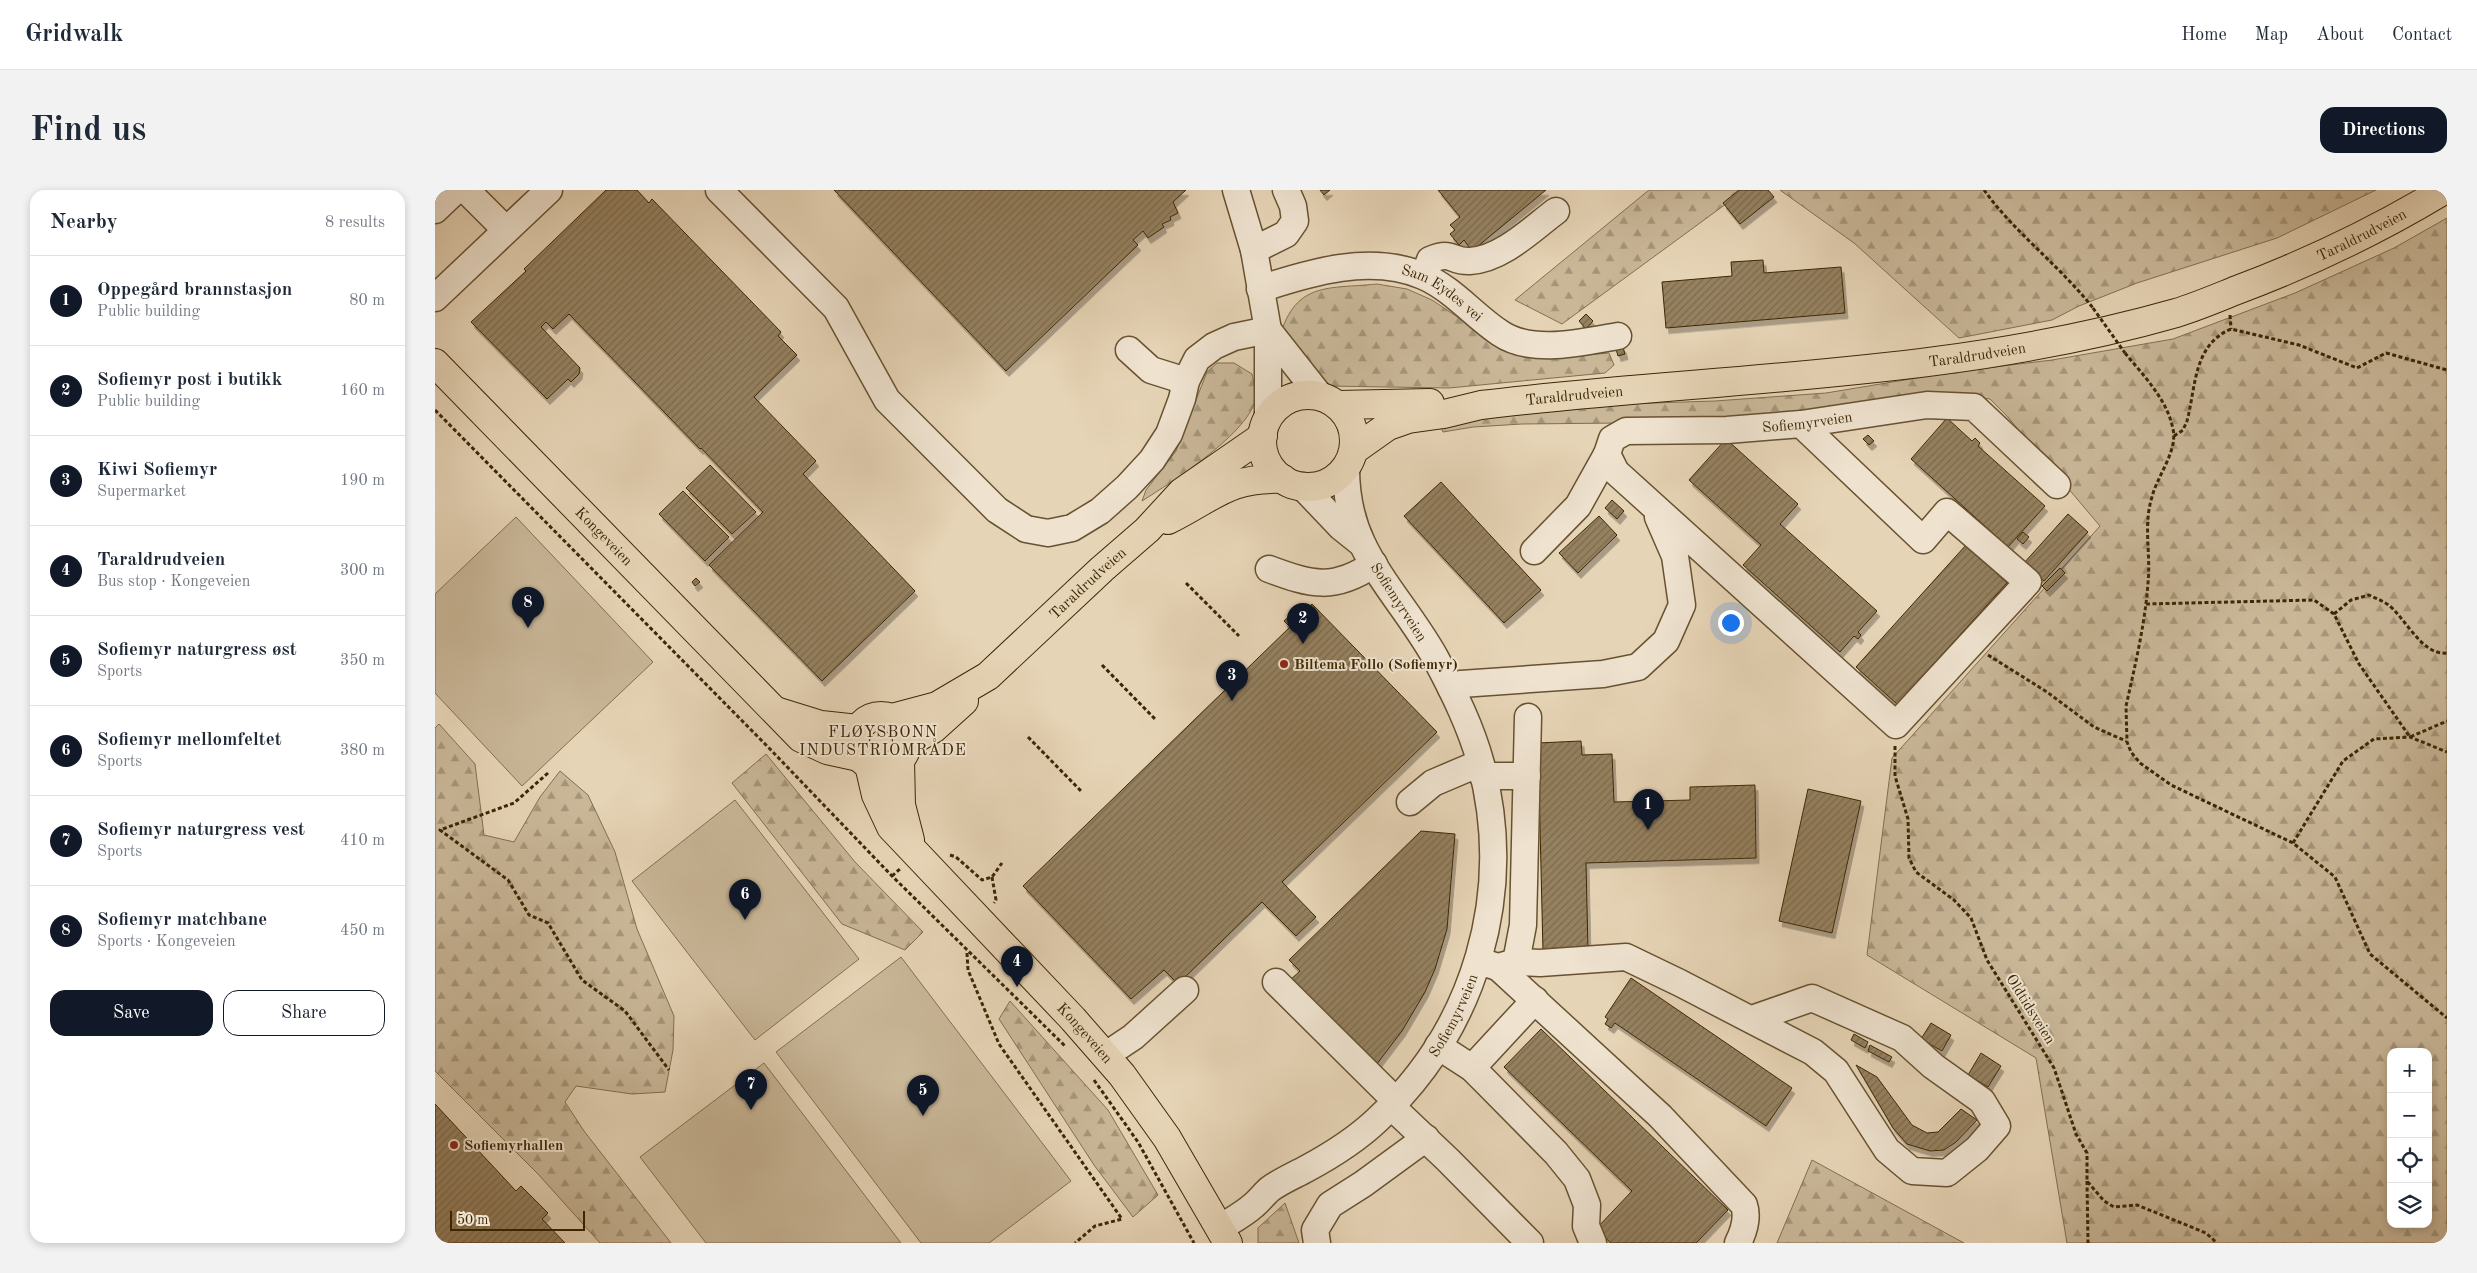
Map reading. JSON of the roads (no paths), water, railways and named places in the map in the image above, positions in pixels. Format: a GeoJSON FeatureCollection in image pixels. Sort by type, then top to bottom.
{"type":"FeatureCollection","features":[{"type":"Feature","properties":{"kind":"main road","name":"Taraldrudveien"},"geometry":{"type":"LineString","coordinates":[[1329,400],[1481,404],[1908,366],[2018,350],[2081,337],[2177,312],[2258,282],[2358,238],[2444,190]]}},
{"type":"Feature","properties":{"kind":"main road","name":"Kongeveien"},"geometry":{"type":"LineString","coordinates":[[435,363],[801,738],[816,746],[864,761],[876,795],[891,827],[911,846],[1097,1064],[1167,1138],[1219,1228]]}},
{"type":"Feature","properties":{"kind":"main road"},"geometry":{"type":"LineString","coordinates":[[1310,394],[1329,400],[1352,425],[1349,459],[1327,483],[1293,483],[1269,465],[1264,452],[1265,427],[1282,403],[1291,398],[1310,394]]}},
{"type":"Feature","properties":{"kind":"main road","name":"Taraldrudveien"},"geometry":{"type":"LineString","coordinates":[[1349,459],[1388,426],[1408,419],[1443,414],[1481,404]]}},
{"type":"Feature","properties":{"kind":"main road","name":"Taraldrudveien"},"geometry":{"type":"LineString","coordinates":[[903,752],[947,719],[986,678],[1147,530],[1182,492],[1265,427]]}},
{"type":"Feature","properties":{"kind":"main road","name":"Taraldrudveien"},"geometry":{"type":"LineString","coordinates":[[1147,530],[1190,510],[1225,487],[1245,480],[1293,483]]}},
{"type":"Feature","properties":{"kind":"main road","name":"Taraldrudveien"},"geometry":{"type":"LineString","coordinates":[[892,718],[937,706],[986,678]]}},
{"type":"Feature","properties":{"kind":"main road","name":"Kongeveien"},"geometry":{"type":"LineString","coordinates":[[773,711],[821,725],[858,729]]}},
{"type":"Feature","properties":{"kind":"main road"},"geometry":{"type":"LineString","coordinates":[[882,715],[892,718],[903,728],[903,752],[887,768],[864,761],[854,743],[858,729],[873,717],[882,715]]}},
{"type":"Feature","properties":{"kind":"main road","name":"Kongeveien"},"geometry":{"type":"LineString","coordinates":[[903,752],[901,805],[911,846]]}},
{"type":"Feature","properties":{"kind":"street"},"geometry":{"type":"LineString","coordinates":[[435,210],[456,190]]}},
{"type":"Feature","properties":{"kind":"street"},"geometry":{"type":"LineString","coordinates":[[466,190],[507,230]]}},
{"type":"Feature","properties":{"kind":"street"},"geometry":{"type":"LineString","coordinates":[[435,298],[549,190]]}},
{"type":"Feature","properties":{"kind":"street"},"geometry":{"type":"LineString","coordinates":[[719,190],[836,308],[887,400],[997,510],[1026,529],[1048,532],[1072,528],[1100,511],[1152,460],[1169,434],[1183,399],[1186,381],[1197,359],[1214,346],[1234,337],[1267,330]]}},
{"type":"Feature","properties":{"kind":"street"},"geometry":{"type":"LineString","coordinates":[[1236,190],[1254,250],[1267,330],[1265,427]]}},
{"type":"Feature","properties":{"kind":"street"},"geometry":{"type":"LineString","coordinates":[[1254,250],[1286,234],[1295,221],[1293,206],[1286,190]]}},
{"type":"Feature","properties":{"kind":"street"},"geometry":{"type":"LineString","coordinates":[[1424,276],[1429,260],[1443,254],[1468,261],[1482,259],[1505,247],[1556,211]]}},
{"type":"Feature","properties":{"kind":"street","name":"Sam Eydes vei"},"geometry":{"type":"LineString","coordinates":[[1260,289],[1307,274],[1350,267],[1392,268],[1424,276],[1470,308],[1501,334],[1528,343],[1559,346],[1618,336]]}},
{"type":"Feature","properties":{"kind":"street"},"geometry":{"type":"LineString","coordinates":[[1267,330],[1329,400]]}},
{"type":"Feature","properties":{"kind":"street"},"geometry":{"type":"LineString","coordinates":[[1129,350],[1151,370],[1186,381]]}},
{"type":"Feature","properties":{"kind":"street","name":"Sofiemyrveien"},"geometry":{"type":"LineString","coordinates":[[1534,551],[1578,506],[1607,454],[1612,439],[1626,431],[1727,430],[1801,424],[1927,405],[1974,408],[2057,485]]}},
{"type":"Feature","properties":{"kind":"street"},"geometry":{"type":"LineString","coordinates":[[1607,454],[1616,472],[1896,726],[2028,582],[1947,512],[1923,540],[1801,424]]}},
{"type":"Feature","properties":{"kind":"street","name":"Sofiemyrveien"},"geometry":{"type":"LineString","coordinates":[[1349,459],[1348,500],[1368,553]]}},
{"type":"Feature","properties":{"kind":"street","name":"Sofiemyrveien"},"geometry":{"type":"LineString","coordinates":[[1219,1228],[1246,1193],[1270,1189],[1355,1139],[1393,1104],[1424,1068],[1466,994],[1497,963],[1488,923],[1493,884],[1492,828],[1482,770],[1460,707],[1432,651],[1368,553],[1293,483]]}},
{"type":"Feature","properties":{"kind":"street"},"geometry":{"type":"LineString","coordinates":[[1451,688],[1461,684],[1603,674],[1638,668],[1666,641],[1682,605],[1675,556],[1651,504]]}},
{"type":"Feature","properties":{"kind":"street"},"geometry":{"type":"LineString","coordinates":[[1269,568],[1301,581],[1328,584],[1343,579],[1368,553]]}},
{"type":"Feature","properties":{"kind":"street"},"geometry":{"type":"LineString","coordinates":[[1497,963],[1523,924],[1528,718]]}},
{"type":"Feature","properties":{"kind":"street"},"geometry":{"type":"LineString","coordinates":[[1410,802],[1433,783],[1482,770],[1527,776]]}},
{"type":"Feature","properties":{"kind":"street"},"geometry":{"type":"LineString","coordinates":[[1497,963],[1540,963],[1626,957],[1752,1019],[1813,1052],[1836,1071],[1887,1150],[1912,1171],[1947,1173],[1977,1149],[1997,1126],[1982,1101],[1933,1066],[1901,1038],[1813,998],[1752,1019]]}},
{"type":"Feature","properties":{"kind":"street"},"geometry":{"type":"LineString","coordinates":[[1497,963],[1661,1116],[1744,1205],[1747,1212],[1743,1234],[1738,1243]]}},
{"type":"Feature","properties":{"kind":"street"},"geometry":{"type":"LineString","coordinates":[[1277,982],[1393,1104],[1530,1243]]}},
{"type":"Feature","properties":{"kind":"street"},"geometry":{"type":"LineString","coordinates":[[1097,1064],[1133,1037],[1185,990]]}},
{"type":"Feature","properties":{"kind":"street"},"geometry":{"type":"LineString","coordinates":[[1472,1068],[1535,1000]]}},
{"type":"Feature","properties":{"kind":"street"},"geometry":{"type":"LineString","coordinates":[[1438,1046],[1472,1068],[1549,1146],[1577,1179],[1587,1205],[1586,1226],[1593,1243]]}},
{"type":"Feature","properties":{"kind":"street"},"geometry":{"type":"LineString","coordinates":[[1317,1243],[1315,1230],[1330,1205],[1426,1138]]}},
{"type":"Feature","properties":{"kind":"place","name":"Sofiemyr matchbane"},"geometry":{"type":"Point","coordinates":[528,628]}},
{"type":"Feature","properties":{"kind":"place","name":"Sofiemyr post i butikk"},"geometry":{"type":"Point","coordinates":[1303,644]}},
{"type":"Feature","properties":{"kind":"place","name":"Biltema Follo (Sofiemyr)"},"geometry":{"type":"Point","coordinates":[1284,664]}},
{"type":"Feature","properties":{"kind":"place","name":"Kiwi Sofiemyr"},"geometry":{"type":"Point","coordinates":[1232,701]}},
{"type":"Feature","properties":{"kind":"place","name":"Oppegård brannstasjon"},"geometry":{"type":"Point","coordinates":[1648,830]}},
{"type":"Feature","properties":{"kind":"place","name":"Sofiemyr mellomfeltet"},"geometry":{"type":"Point","coordinates":[745,920]}},
{"type":"Feature","properties":{"kind":"place","name":"Taraldrudveien"},"geometry":{"type":"Point","coordinates":[1017,987]}},
{"type":"Feature","properties":{"kind":"place","name":"Sofiemyr naturgress vest"},"geometry":{"type":"Point","coordinates":[751,1110]}},
{"type":"Feature","properties":{"kind":"place","name":"Sofiemyr naturgress øst"},"geometry":{"type":"Point","coordinates":[923,1116]}},
{"type":"Feature","properties":{"kind":"place","name":"Sofiemyrhallen"},"geometry":{"type":"Point","coordinates":[454,1145]}},
{"type":"Feature","properties":{"kind":"district","name":"FLØYSBONN INDUSTRIOMRÅDE"},"geometry":{"type":"Point","coordinates":[883,740]}}]}
